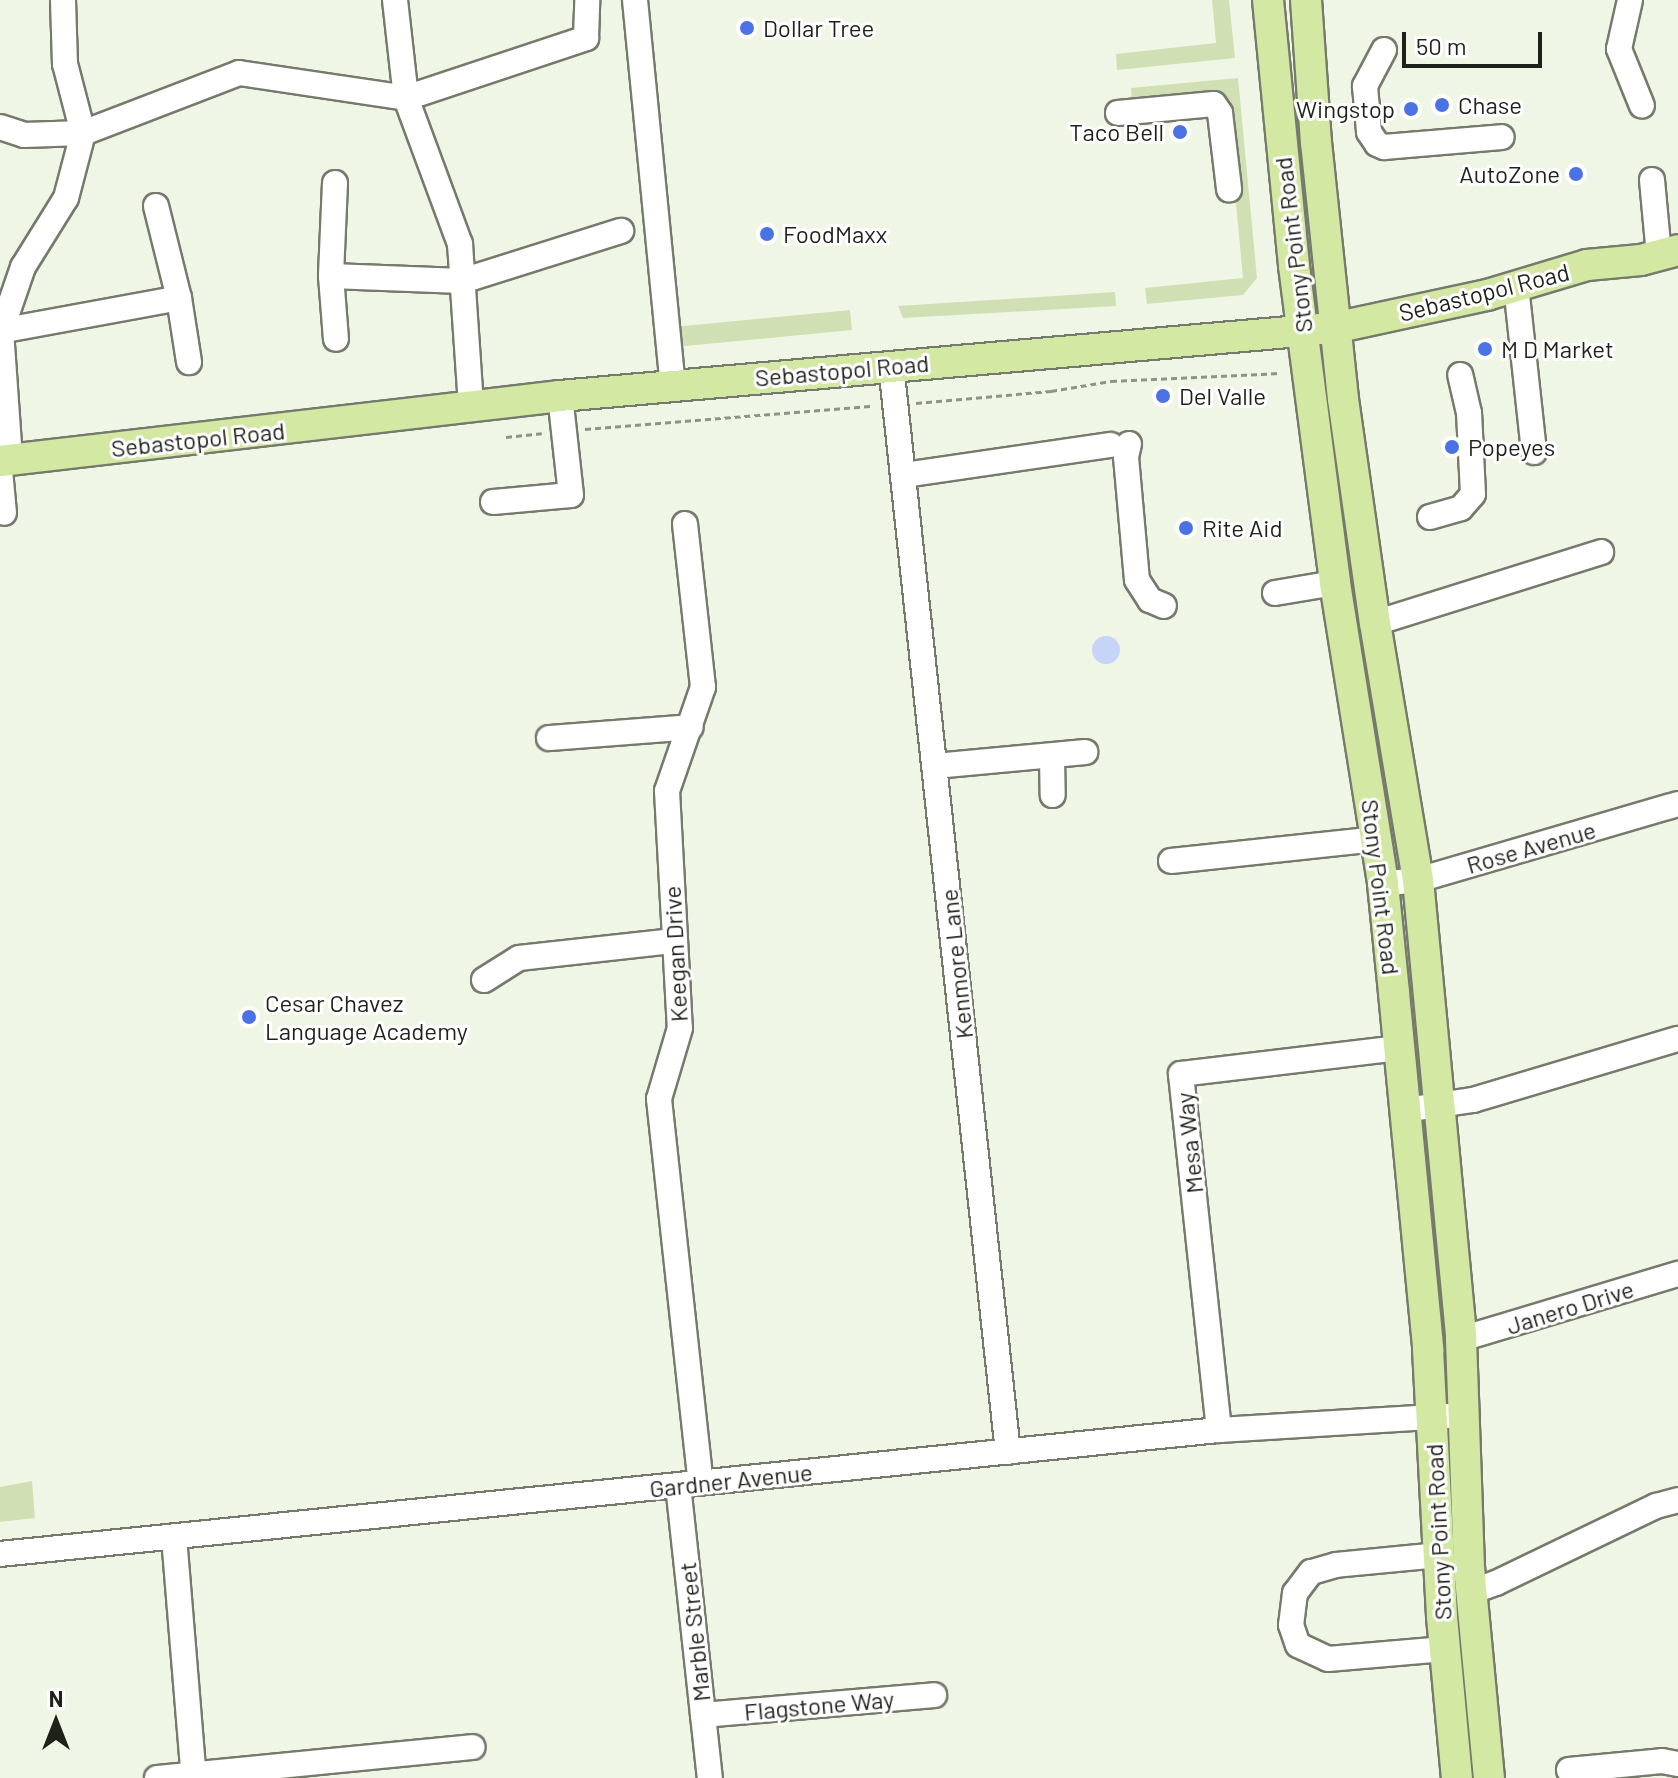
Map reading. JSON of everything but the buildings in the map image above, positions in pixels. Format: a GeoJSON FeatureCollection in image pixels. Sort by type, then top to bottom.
{"type":"FeatureCollection","features":[{"type":"Feature","properties":{"kind":"main road","name":"Stony Point Road"},"geometry":{"type":"LineString","coordinates":[[1268,0],[1280,137],[1335,583],[1383,884],[1432,1417],[1445,1649],[1457,1778]]}},
{"type":"Feature","properties":{"kind":"main road","name":"Stony Point Road"},"geometry":{"type":"LineString","coordinates":[[1306,0],[1334,328],[1375,623],[1418,880],[1461,1339],[1471,1592],[1489,1778]]}},
{"type":"Feature","properties":{"kind":"main road","name":"Sebastopol Road"},"geometry":{"type":"LineString","coordinates":[[3,463],[560,396],[891,365],[1303,332],[1334,328],[1516,286],[1587,265],[1669,253]]}},
{"type":"Feature","properties":{"kind":"main road"},"geometry":{"type":"LineString","coordinates":[[1335,583],[1347,585],[1361,598],[1375,660],[1382,667]]}},
{"type":"Feature","properties":{"kind":"street"},"geometry":{"type":"LineString","coordinates":[[4,513],[1,331],[23,267],[66,198],[83,133],[65,64],[63,0]]}},
{"type":"Feature","properties":{"kind":"street"},"geometry":{"type":"LineString","coordinates":[[395,0],[406,98],[460,244],[471,406]]}},
{"type":"Feature","properties":{"kind":"street"},"geometry":{"type":"LineString","coordinates":[[0,127],[24,135],[83,133],[239,73],[406,98],[586,38],[587,0]]}},
{"type":"Feature","properties":{"kind":"street"},"geometry":{"type":"LineString","coordinates":[[635,0],[673,385]]}},
{"type":"Feature","properties":{"kind":"street"},"geometry":{"type":"LineString","coordinates":[[1630,0],[1619,49],[1642,106]]}},
{"type":"Feature","properties":{"kind":"street"},"geometry":{"type":"LineString","coordinates":[[1384,50],[1365,86],[1369,132],[1377,144],[1384,147],[1502,137]]}},
{"type":"Feature","properties":{"kind":"street"},"geometry":{"type":"LineString","coordinates":[[1118,113],[1214,104],[1220,113],[1229,189]]}},
{"type":"Feature","properties":{"kind":"street"},"geometry":{"type":"LineString","coordinates":[[1652,180],[1669,253]]}},
{"type":"Feature","properties":{"kind":"street"},"geometry":{"type":"LineString","coordinates":[[335,183],[331,276],[336,339]]}},
{"type":"Feature","properties":{"kind":"street"},"geometry":{"type":"LineString","coordinates":[[156,206],[179,298],[189,362]]}},
{"type":"Feature","properties":{"kind":"street"},"geometry":{"type":"LineString","coordinates":[[331,276],[462,281],[621,231]]}},
{"type":"Feature","properties":{"kind":"street"},"geometry":{"type":"LineString","coordinates":[[1516,286],[1534,452]]}},
{"type":"Feature","properties":{"kind":"street"},"geometry":{"type":"LineString","coordinates":[[1,331],[179,298]]}},
{"type":"Feature","properties":{"kind":"street","name":"Kenmore Lane"},"geometry":{"type":"LineString","coordinates":[[891,365],[1008,1452]]}},
{"type":"Feature","properties":{"kind":"street"},"geometry":{"type":"LineString","coordinates":[[1430,517],[1461,508],[1473,494],[1469,413],[1460,375]]}},
{"type":"Feature","properties":{"kind":"street"},"geometry":{"type":"LineString","coordinates":[[493,502],[571,495],[560,396]]}},
{"type":"Feature","properties":{"kind":"street"},"geometry":{"type":"LineString","coordinates":[[905,475],[1120,445],[1126,457],[1137,580],[1150,600],[1164,606]]}},
{"type":"Feature","properties":{"kind":"street","name":"Keegan Drive"},"geometry":{"type":"LineString","coordinates":[[685,524],[703,687],[667,791],[680,1028],[659,1099],[690,1484]]}},
{"type":"Feature","properties":{"kind":"street"},"geometry":{"type":"LineString","coordinates":[[1375,623],[1601,552]]}},
{"type":"Feature","properties":{"kind":"street"},"geometry":{"type":"LineString","coordinates":[[1275,593],[1335,583]]}},
{"type":"Feature","properties":{"kind":"street"},"geometry":{"type":"LineString","coordinates":[[549,738],[691,727]]}},
{"type":"Feature","properties":{"kind":"street"},"geometry":{"type":"LineString","coordinates":[[935,766],[1085,752]]}},
{"type":"Feature","properties":{"kind":"street"},"geometry":{"type":"LineString","coordinates":[[1052,756],[1053,795]]}},
{"type":"Feature","properties":{"kind":"street","name":"Rose Avenue"},"geometry":{"type":"LineString","coordinates":[[1383,884],[1418,880],[1678,804]]}},
{"type":"Feature","properties":{"kind":"street"},"geometry":{"type":"LineString","coordinates":[[1171,861],[1376,839]]}},
{"type":"Feature","properties":{"kind":"street"},"geometry":{"type":"LineString","coordinates":[[484,980],[519,958],[674,941]]}},
{"type":"Feature","properties":{"kind":"street"},"geometry":{"type":"LineString","coordinates":[[1405,1110],[1473,1100],[1678,1039]]}},
{"type":"Feature","properties":{"kind":"street","name":"Mesa Way"},"geometry":{"type":"LineString","coordinates":[[1219,1430],[1181,1074],[1399,1048]]}},
{"type":"Feature","properties":{"kind":"street","name":"Janero Drive"},"geometry":{"type":"LineString","coordinates":[[1461,1339],[1678,1274]]}},
{"type":"Feature","properties":{"kind":"street","name":"Gardner Avenue"},"geometry":{"type":"LineString","coordinates":[[0,1554],[1219,1430],[1463,1415]]}},
{"type":"Feature","properties":{"kind":"street","name":"Marble Street"},"geometry":{"type":"LineString","coordinates":[[690,1484],[703,1715],[710,1778]]}},
{"type":"Feature","properties":{"kind":"street"},"geometry":{"type":"LineString","coordinates":[[1471,1592],[1656,1506],[1678,1500]]}},
{"type":"Feature","properties":{"kind":"street"},"geometry":{"type":"LineString","coordinates":[[174,1537],[194,1776]]}},
{"type":"Feature","properties":{"kind":"street"},"geometry":{"type":"LineString","coordinates":[[1439,1555],[1336,1565],[1311,1572],[1295,1593],[1291,1625],[1298,1645],[1328,1659],[1445,1649]]}},
{"type":"Feature","properties":{"kind":"street","name":"Flagstone Way"},"geometry":{"type":"LineString","coordinates":[[703,1715],[934,1695]]}},
{"type":"Feature","properties":{"kind":"street"},"geometry":{"type":"LineString","coordinates":[[157,1778],[472,1747]]}},
{"type":"Feature","properties":{"kind":"street"},"geometry":{"type":"LineString","coordinates":[[1569,1770],[1666,1770]]}},
{"type":"Feature","properties":{"kind":"green space"},"geometry":{"type":"Polygon","coordinates":[[[1212,0],[1229,0],[1235,58],[1117,70],[1116,54],[1216,43],[1212,0]]]}},
{"type":"Feature","properties":{"kind":"green space"},"geometry":{"type":"Polygon","coordinates":[[[1238,78],[1257,278],[1243,295],[1147,304],[1145,288],[1243,278],[1226,96],[1132,104],[1131,88],[1238,78]]]}},
{"type":"Feature","properties":{"kind":"green space"},"geometry":{"type":"Polygon","coordinates":[[[1115,292],[1116,306],[903,318],[898,306],[1115,292]]]}},
{"type":"Feature","properties":{"kind":"green space"},"geometry":{"type":"Polygon","coordinates":[[[850,310],[852,330],[675,347],[673,327],[850,310]]]}},
{"type":"Feature","properties":{"kind":"green space"},"geometry":{"type":"Polygon","coordinates":[[[32,1481],[35,1518],[0,1522],[0,1487],[32,1481]]]}},
{"type":"Feature","properties":{"kind":"water"},"geometry":{"type":"Polygon","coordinates":[[[1106,636],[1116,640],[1120,650],[1116,660],[1106,664],[1096,660],[1092,650],[1096,640],[1106,636]]]}},
{"type":"Feature","properties":{"kind":"place","name":"Dollar Tree"},"geometry":{"type":"Point","coordinates":[747,28]}},
{"type":"Feature","properties":{"kind":"place","name":"Chase"},"geometry":{"type":"Point","coordinates":[1442,105]}},
{"type":"Feature","properties":{"kind":"place","name":"Wingstop"},"geometry":{"type":"Point","coordinates":[1411,109]}},
{"type":"Feature","properties":{"kind":"place","name":"Taco Bell"},"geometry":{"type":"Point","coordinates":[1180,132]}},
{"type":"Feature","properties":{"kind":"place","name":"AutoZone"},"geometry":{"type":"Point","coordinates":[1576,174]}},
{"type":"Feature","properties":{"kind":"place","name":"FoodMaxx"},"geometry":{"type":"Point","coordinates":[767,234]}},
{"type":"Feature","properties":{"kind":"place","name":"M D Market"},"geometry":{"type":"Point","coordinates":[1485,349]}},
{"type":"Feature","properties":{"kind":"place","name":"Del Valle"},"geometry":{"type":"Point","coordinates":[1163,396]}},
{"type":"Feature","properties":{"kind":"place","name":"Popeyes"},"geometry":{"type":"Point","coordinates":[1452,447]}},
{"type":"Feature","properties":{"kind":"place","name":"Rite Aid"},"geometry":{"type":"Point","coordinates":[1186,528]}},
{"type":"Feature","properties":{"kind":"place","name":"Cesar Chavez Language Academy"},"geometry":{"type":"Point","coordinates":[249,1017]}}]}
